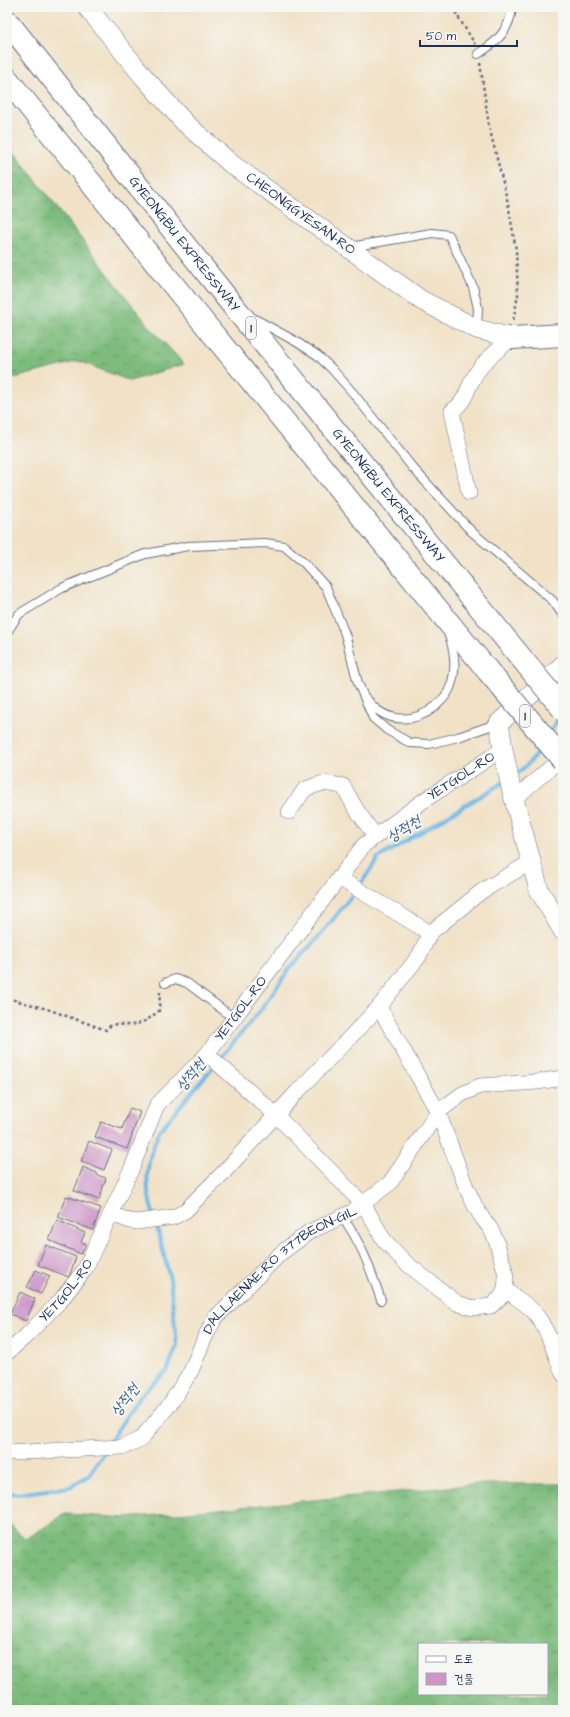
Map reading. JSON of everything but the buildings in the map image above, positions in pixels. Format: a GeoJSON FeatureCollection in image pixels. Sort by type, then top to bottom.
{"type":"FeatureCollection","features":[{"type":"Feature","properties":{"kind":"main road","name":"GYEONGBU EXPRESSWAY"},"geometry":{"type":"LineString","coordinates":[[7,21],[230,302],[563,709]]}},
{"type":"Feature","properties":{"kind":"main road","name":"1"},"geometry":{"type":"LineString","coordinates":[[7,79],[434,606],[563,760]]}},
{"type":"Feature","properties":{"kind":"main road","name":"CHEONGGYESAN-RO"},"geometry":{"type":"LineString","coordinates":[[512,338],[563,335]]}},
{"type":"Feature","properties":{"kind":"street","name":"CHEONGGYESAN-RO"},"geometry":{"type":"LineString","coordinates":[[87,7],[143,76],[184,122],[230,163],[421,300],[478,329],[512,338]]}},
{"type":"Feature","properties":{"kind":"street"},"geometry":{"type":"LineString","coordinates":[[468,493],[452,410],[462,404],[475,376],[489,358],[512,338]]}},
{"type":"Feature","properties":{"kind":"street"},"geometry":{"type":"LineString","coordinates":[[563,665],[499,723],[504,756],[513,794],[539,890],[563,931]]}},
{"type":"Feature","properties":{"kind":"street","name":"YETGOL-RO"},"geometry":{"type":"LineString","coordinates":[[7,1353],[61,1300],[85,1269],[131,1170],[157,1105],[207,1054],[235,1019],[344,881],[364,845],[423,801],[504,756]]}},
{"type":"Feature","properties":{"kind":"street"},"geometry":{"type":"LineString","coordinates":[[513,794],[563,757]]}},
{"type":"Feature","properties":{"kind":"street"},"geometry":{"type":"LineString","coordinates":[[289,812],[305,789],[323,783],[342,786],[356,809],[376,836]]}},
{"type":"Feature","properties":{"kind":"street"},"geometry":{"type":"LineString","coordinates":[[111,1214],[134,1222],[145,1222],[169,1218],[185,1211],[200,1198],[276,1115],[379,1007],[419,956],[430,933],[482,891],[531,862]]}},
{"type":"Feature","properties":{"kind":"street"},"geometry":{"type":"LineString","coordinates":[[344,881],[430,933]]}},
{"type":"Feature","properties":{"kind":"street"},"geometry":{"type":"LineString","coordinates":[[207,1054],[276,1115],[364,1204],[384,1240],[421,1276],[457,1303],[473,1308],[491,1306],[502,1296],[505,1289],[505,1271],[496,1240],[490,1228],[476,1208],[466,1187],[438,1112],[379,1007]]}},
{"type":"Feature","properties":{"kind":"street","name":"DALLAENAE-RO 377BEON-GIL"},"geometry":{"type":"LineString","coordinates":[[7,1453],[122,1446],[141,1439],[170,1404],[191,1371],[205,1337],[215,1318],[281,1252],[309,1232],[342,1217],[364,1204],[390,1183],[438,1112],[462,1094],[480,1086],[537,1082],[563,1078]]}},
{"type":"Feature","properties":{"kind":"street"},"geometry":{"type":"LineString","coordinates":[[505,1289],[526,1305],[537,1316],[550,1340],[563,1374]]}},
{"type":"Feature","properties":{"kind":"lane"},"geometry":{"type":"LineString","coordinates":[[478,54],[493,45],[508,26],[512,7]]}},
{"type":"Feature","properties":{"kind":"lane"},"geometry":{"type":"LineString","coordinates":[[347,248],[392,238],[432,233],[449,235],[473,287],[478,308],[478,329]]}},
{"type":"Feature","properties":{"kind":"lane"},"geometry":{"type":"LineString","coordinates":[[230,302],[263,324],[317,355],[331,368],[354,393],[412,467],[471,531],[553,601],[563,615]]}},
{"type":"Feature","properties":{"kind":"lane"},"geometry":{"type":"LineString","coordinates":[[7,632],[19,614],[62,588],[145,554],[188,546],[265,543],[284,546],[304,563],[326,587],[345,634],[358,683],[373,718],[387,730],[410,743],[429,744],[458,737],[499,723]]}},
{"type":"Feature","properties":{"kind":"lane"},"geometry":{"type":"LineString","coordinates":[[358,683],[369,701],[378,711],[393,718],[412,718],[423,715],[444,700],[450,689],[453,678],[454,659],[450,637],[434,606]]}},
{"type":"Feature","properties":{"kind":"lane"},"geometry":{"type":"LineString","coordinates":[[165,983],[175,979],[188,983],[235,1019]]}},
{"type":"Feature","properties":{"kind":"lane"},"geometry":{"type":"LineString","coordinates":[[342,1217],[352,1230],[366,1258],[381,1300]]}},
{"type":"Feature","properties":{"kind":"path"},"geometry":{"type":"LineString","coordinates":[[452,7],[477,48],[489,126],[505,188],[516,250],[518,295],[512,338]]}},
{"type":"Feature","properties":{"kind":"path"},"geometry":{"type":"LineString","coordinates":[[7,998],[47,1009],[106,1030],[112,1024],[135,1025],[150,1018],[159,1010],[159,993],[165,983]]}},
{"type":"Feature","properties":{"kind":"green space"},"geometry":{"type":"Polygon","coordinates":[[[7,143],[147,324],[184,364],[130,381],[79,361],[7,380],[7,143]]]}},
{"type":"Feature","properties":{"kind":"green space"},"geometry":{"type":"Polygon","coordinates":[[[480,1484],[563,1484],[563,1710],[7,1710],[7,1522],[26,1539],[65,1514],[126,1518],[480,1484]]]}},
{"type":"Feature","properties":{"kind":"waterway","name":"상적천"},"geometry":{"type":"LineString","coordinates":[[549,734],[561,714]]}},
{"type":"Feature","properties":{"kind":"waterway","name":"상적천"},"geometry":{"type":"LineString","coordinates":[[513,776],[522,770],[542,745]]}},
{"type":"Feature","properties":{"kind":"waterway","name":"상적천"},"geometry":{"type":"LineString","coordinates":[[359,887],[378,858],[504,782]]}},
{"type":"Feature","properties":{"kind":"waterway","name":"상적천"},"geometry":{"type":"LineString","coordinates":[[154,1216],[148,1194],[147,1183],[149,1162],[160,1130],[260,1011],[290,968],[322,933],[355,892]]}},
{"type":"Feature","properties":{"kind":"waterway","name":"상적천"},"geometry":{"type":"LineString","coordinates":[[108,1444],[140,1396],[167,1371],[177,1345],[170,1279],[156,1223]]}},
{"type":"Feature","properties":{"kind":"waterway","name":"상적천"},"geometry":{"type":"LineString","coordinates":[[7,1492],[17,1494],[70,1487],[89,1475],[104,1452]]}}]}
